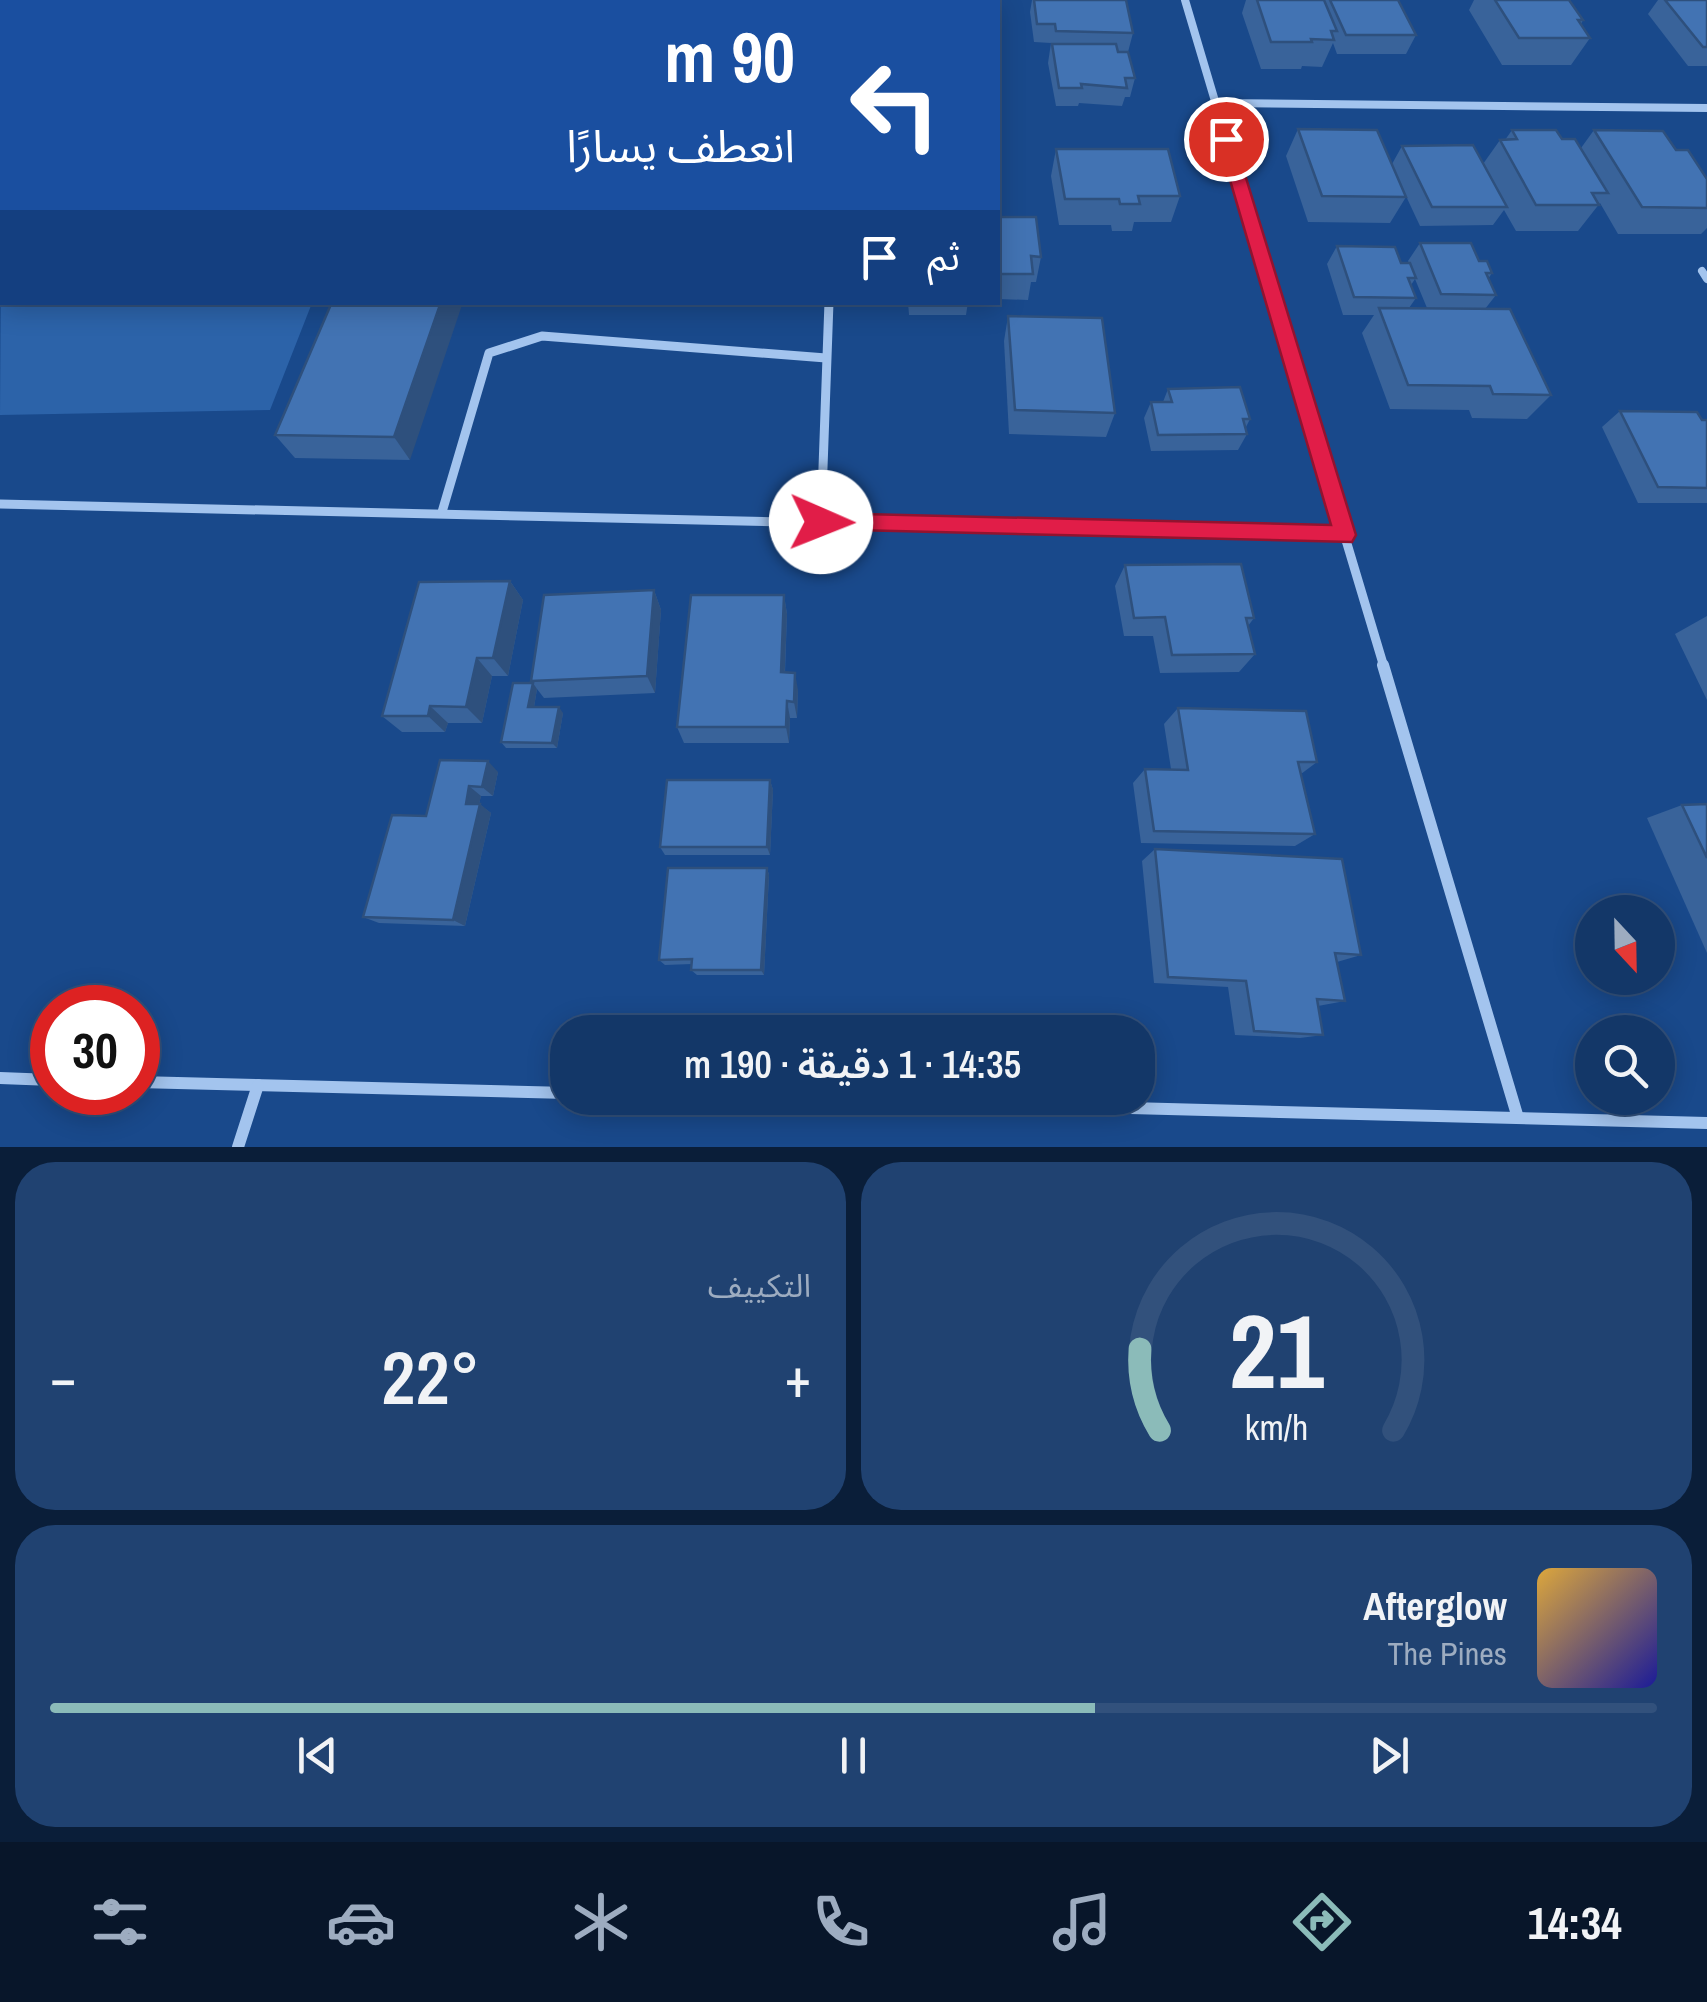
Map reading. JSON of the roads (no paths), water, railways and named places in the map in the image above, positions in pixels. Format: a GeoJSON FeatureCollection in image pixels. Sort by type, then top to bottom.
{"type":"FeatureCollection","features":[{"type":"Feature","properties":{"kind":"street"},"geometry":{"type":"LineString","coordinates":[[1185,0],[1518,1118]]}},
{"type":"Feature","properties":{"kind":"street"},"geometry":{"type":"LineString","coordinates":[[1215,103],[1707,108]]}},
{"type":"Feature","properties":{"kind":"street"},"geometry":{"type":"LineString","coordinates":[[821,522],[828,305]]}},
{"type":"Feature","properties":{"kind":"street"},"geometry":{"type":"LineString","coordinates":[[442,512],[489,353],[500,348],[542,336],[826,358]]}},
{"type":"Feature","properties":{"kind":"street"},"geometry":{"type":"LineString","coordinates":[[0,504],[1344,535]]}},
{"type":"Feature","properties":{"kind":"street"},"geometry":{"type":"LineString","coordinates":[[0,1078],[30,1079]]}},
{"type":"Feature","properties":{"kind":"street"},"geometry":{"type":"LineString","coordinates":[[160,1083],[550,1093]]}},
{"type":"Feature","properties":{"kind":"street"},"geometry":{"type":"LineString","coordinates":[[238,1147],[258,1085]]}},
{"type":"Feature","properties":{"kind":"street"},"geometry":{"type":"LineString","coordinates":[[1155,1109],[1707,1122]]}}]}
